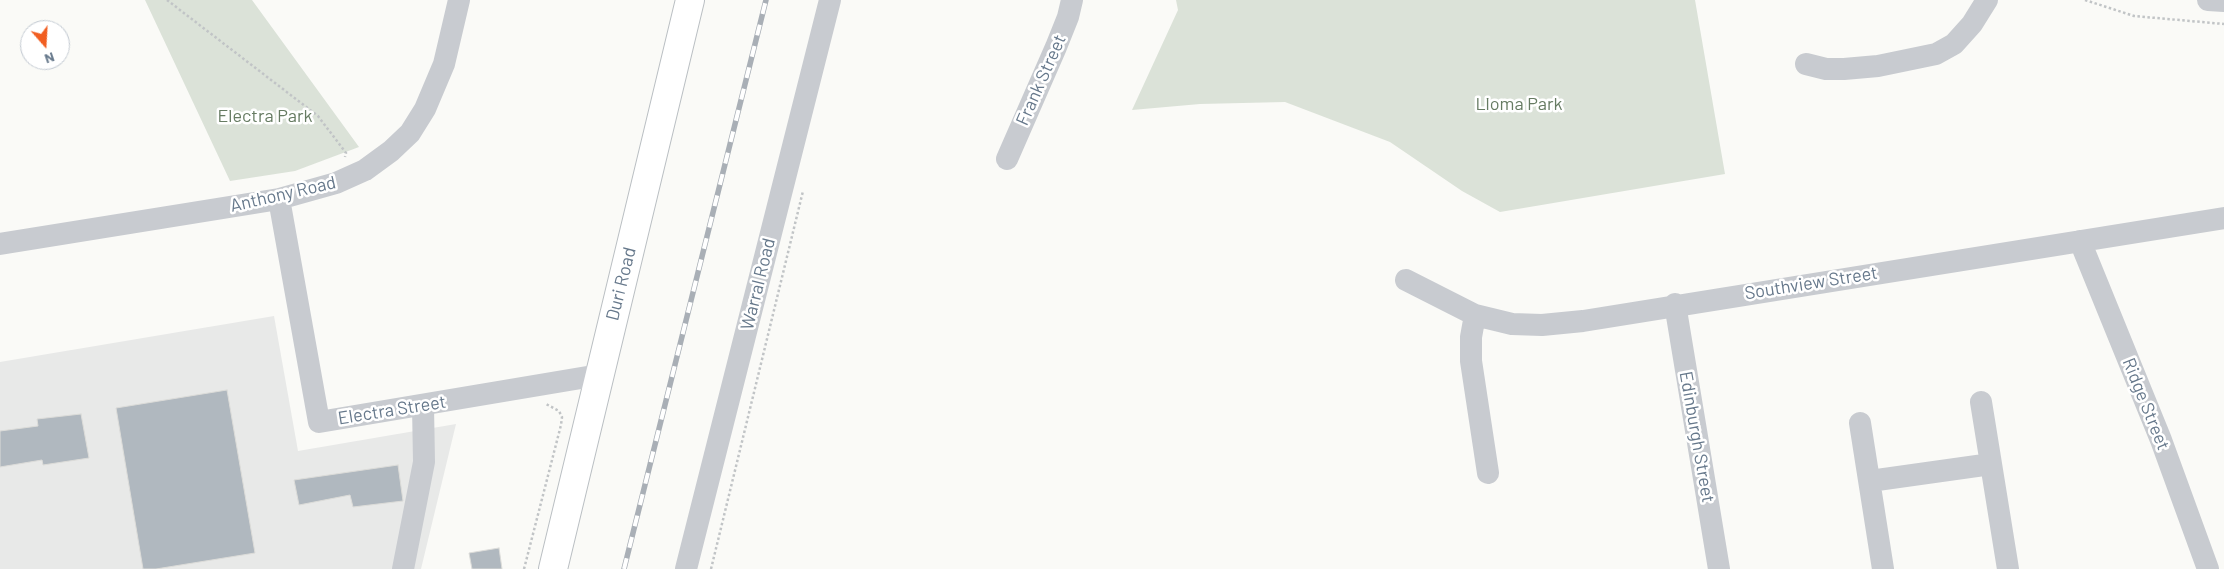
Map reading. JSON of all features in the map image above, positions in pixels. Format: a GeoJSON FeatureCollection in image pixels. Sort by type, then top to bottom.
{"type":"FeatureCollection","features":[{"type":"Feature","properties":{"kind":"main road","name":"Duri Road"},"geometry":{"type":"LineString","coordinates":[[553,569],[690,0]]}},
{"type":"Feature","properties":{"kind":"street","name":"Anthony Road"},"geometry":{"type":"LineString","coordinates":[[0,244],[279,199],[342,181],[366,170],[391,151],[410,133],[437,84],[460,0]]}},
{"type":"Feature","properties":{"kind":"street","name":"Warral Road"},"geometry":{"type":"LineString","coordinates":[[686,569],[830,0]]}},
{"type":"Feature","properties":{"kind":"street","name":"Frank Street"},"geometry":{"type":"LineString","coordinates":[[1007,159],[1056,47],[1068,17],[1072,0]]}},
{"type":"Feature","properties":{"kind":"street"},"geometry":{"type":"LineString","coordinates":[[1806,64],[1826,69],[1844,69],[1885,65],[1936,54],[1954,44],[1972,24],[1987,0]]}},
{"type":"Feature","properties":{"kind":"street"},"geometry":{"type":"LineString","coordinates":[[2208,0],[2224,1]]}},
{"type":"Feature","properties":{"kind":"street","name":"Electra Street"},"geometry":{"type":"LineString","coordinates":[[279,199],[319,422],[599,375]]}},
{"type":"Feature","properties":{"kind":"street","name":"Southview Street"},"geometry":{"type":"LineString","coordinates":[[1406,280],[1475,315],[1512,324],[1542,325],[1583,321],[1675,304],[2224,218]]}},
{"type":"Feature","properties":{"kind":"street","name":"Ridge Street"},"geometry":{"type":"LineString","coordinates":[[2080,241],[2161,440],[2208,569]]}},
{"type":"Feature","properties":{"kind":"street","name":"Edinburgh Street"},"geometry":{"type":"LineString","coordinates":[[1675,304],[1719,569]]}},
{"type":"Feature","properties":{"kind":"street"},"geometry":{"type":"LineString","coordinates":[[1475,315],[1471,361],[1488,473]]}},
{"type":"Feature","properties":{"kind":"street"},"geometry":{"type":"LineString","coordinates":[[1981,402],[2008,569]]}},
{"type":"Feature","properties":{"kind":"street"},"geometry":{"type":"LineString","coordinates":[[403,569],[424,462],[423,406]]}},
{"type":"Feature","properties":{"kind":"street"},"geometry":{"type":"LineString","coordinates":[[1860,423],[1884,569]]}},
{"type":"Feature","properties":{"kind":"street"},"geometry":{"type":"LineString","coordinates":[[1870,481],[1991,464]]}},
{"type":"Feature","properties":{"kind":"path"},"geometry":{"type":"LineString","coordinates":[[167,0],[318,116],[346,153],[342,181]]}},
{"type":"Feature","properties":{"kind":"path"},"geometry":{"type":"LineString","coordinates":[[2085,0],[2134,16],[2224,24]]}},
{"type":"Feature","properties":{"kind":"path"},"geometry":{"type":"LineString","coordinates":[[711,569],[804,187]]}},
{"type":"Feature","properties":{"kind":"path"},"geometry":{"type":"LineString","coordinates":[[524,569],[562,417],[559,411],[545,403],[542,384]]}},
{"type":"Feature","properties":{"kind":"shaded area"},"geometry":{"type":"Polygon","coordinates":[[[274,316],[298,451],[456,424],[421,569],[0,569],[0,362],[274,316]]]}},
{"type":"Feature","properties":{"kind":"green space","name":"Electra Park"},"geometry":{"type":"Polygon","coordinates":[[[145,0],[252,0],[359,147],[295,171],[230,181],[145,0]]]}},
{"type":"Feature","properties":{"kind":"green space","name":"Lloma Park"},"geometry":{"type":"Polygon","coordinates":[[[1176,0],[1695,0],[1725,174],[1500,212],[1462,191],[1390,142],[1285,102],[1200,104],[1132,110],[1178,10],[1176,0]]]}},
{"type":"Feature","properties":{"kind":"building"},"geometry":{"type":"Polygon","coordinates":[[[227,390],[255,553],[156,569],[143,569],[116,408],[227,390]]]}},
{"type":"Feature","properties":{"kind":"building"},"geometry":{"type":"Polygon","coordinates":[[[81,414],[89,458],[43,465],[42,460],[0,467],[0,431],[38,426],[37,419],[81,414]]]}},
{"type":"Feature","properties":{"kind":"building"},"geometry":{"type":"Polygon","coordinates":[[[398,465],[403,501],[353,507],[350,495],[299,505],[294,480],[398,465]]]}},
{"type":"Feature","properties":{"kind":"building"},"geometry":{"type":"Polygon","coordinates":[[[499,548],[502,569],[472,569],[469,553],[499,548]]]}},
{"type":"Feature","properties":{"kind":"railway"},"geometry":{"type":"LineString","coordinates":[[624,569],[766,0]]}}]}
